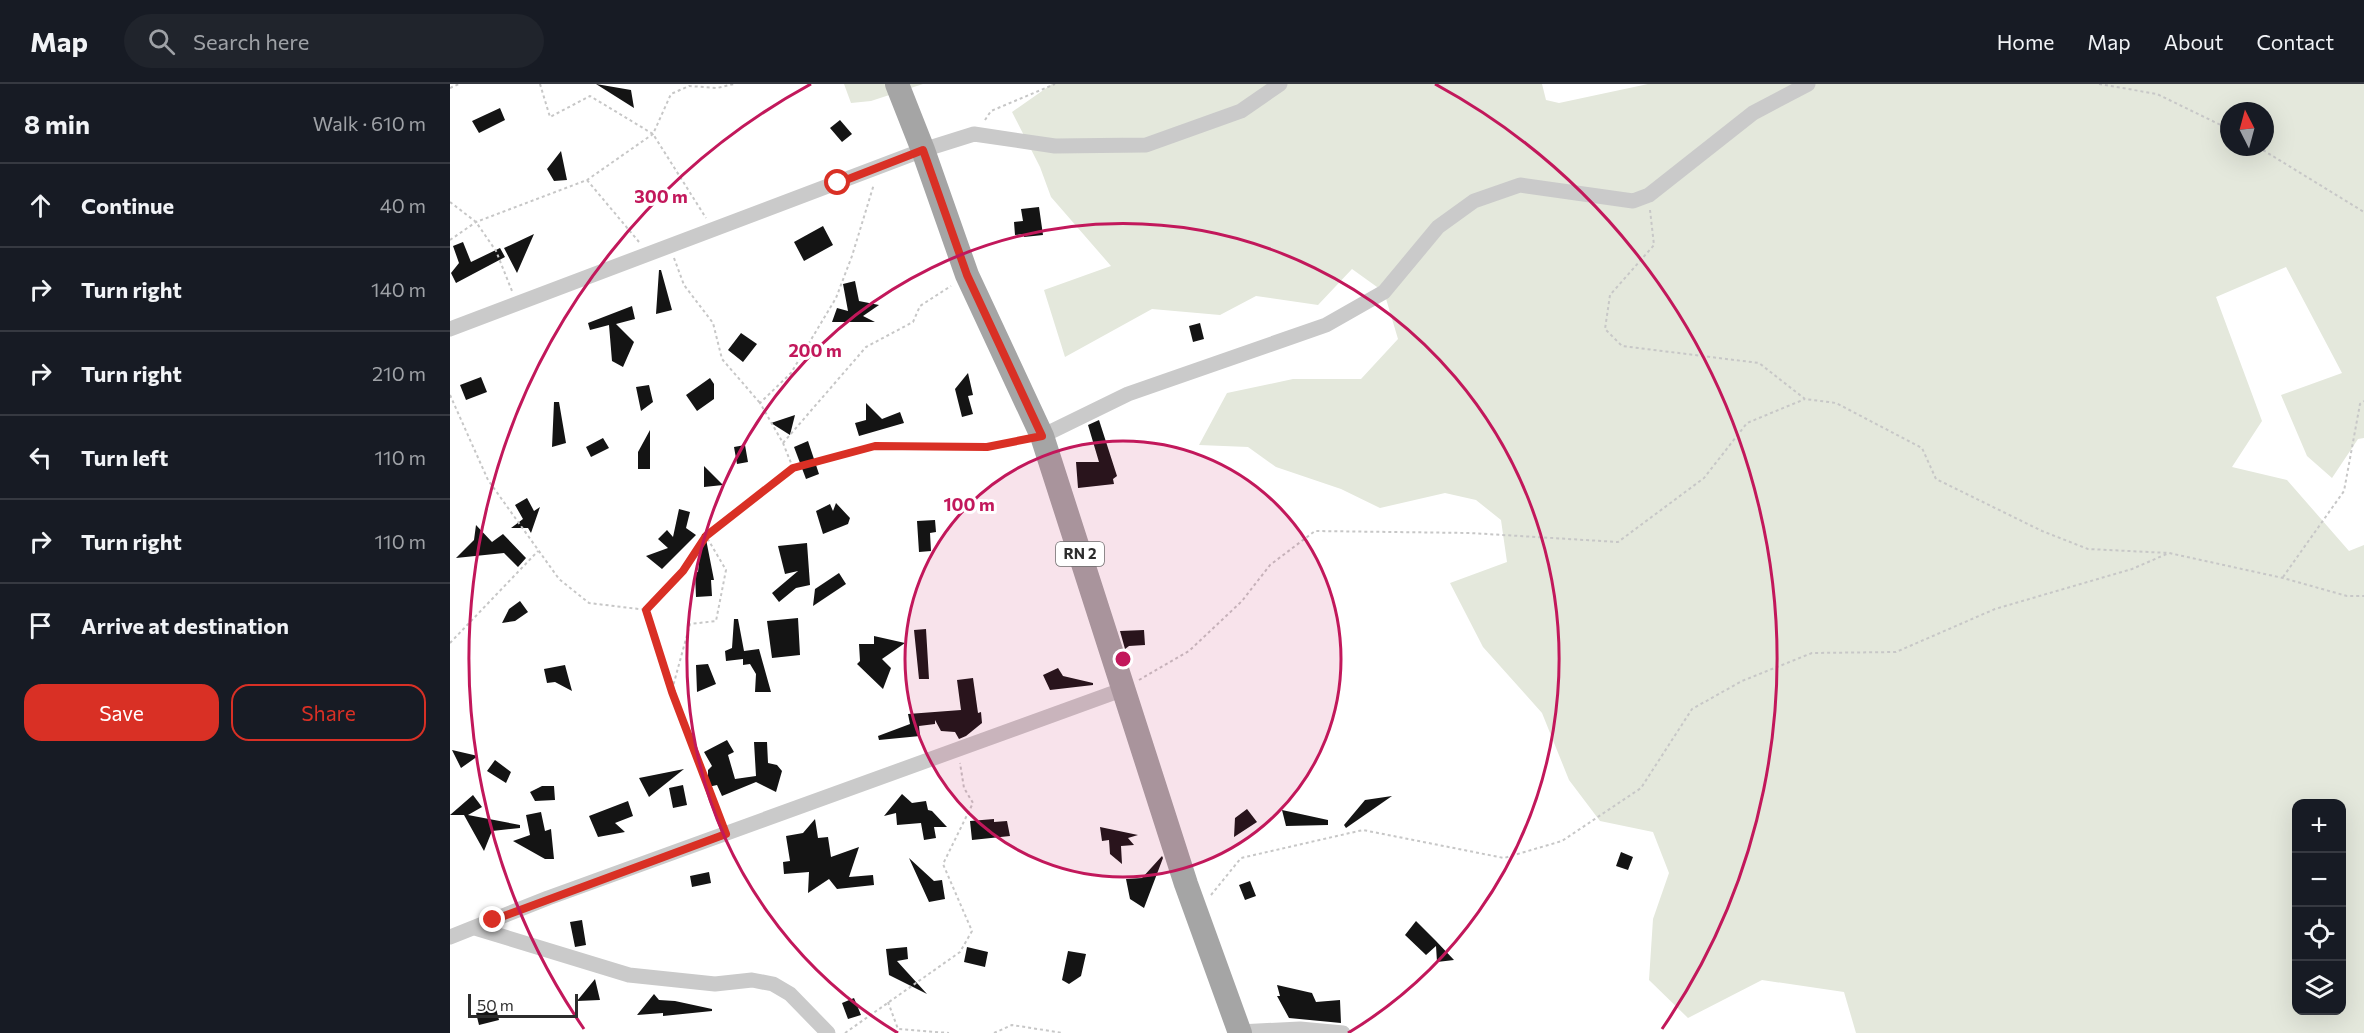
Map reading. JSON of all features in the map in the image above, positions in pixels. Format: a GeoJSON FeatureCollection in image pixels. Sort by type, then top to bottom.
{"type":"FeatureCollection","features":[{"type":"Feature","properties":{"kind":"main road","name":"RN 2"},"geometry":{"type":"LineString","coordinates":[[897,84],[967,275],[1042,436],[1197,913],[1239,1032]]}},
{"type":"Feature","properties":{"kind":"street"},"geometry":{"type":"LineString","coordinates":[[450,329],[517,302],[651,255],[923,150],[974,134],[1055,147],[1146,146],[1240,111],[1270,88],[1280,84]]}},
{"type":"Feature","properties":{"kind":"street"},"geometry":{"type":"LineString","coordinates":[[1042,436],[1128,394],[1326,325],[1384,292],[1438,227],[1474,201],[1520,185],[1633,201],[1648,195],[1753,113],[1809,84]]}},
{"type":"Feature","properties":{"kind":"street"},"geometry":{"type":"LineString","coordinates":[[450,937],[548,898],[959,751],[1124,689]]}},
{"type":"Feature","properties":{"kind":"street"},"geometry":{"type":"LineString","coordinates":[[475,928],[629,975],[715,984],[752,980],[773,984],[790,994],[828,1033]]}},
{"type":"Feature","properties":{"kind":"street"},"geometry":{"type":"LineString","coordinates":[[1239,1032],[1300,1029],[1343,1033]]}},
{"type":"Feature","properties":{"kind":"path"},"geometry":{"type":"LineString","coordinates":[[450,88],[459,84]]}},
{"type":"Feature","properties":{"kind":"path"},"geometry":{"type":"LineString","coordinates":[[540,84],[550,117],[590,96],[653,134],[714,230]]}},
{"type":"Feature","properties":{"kind":"path"},"geometry":{"type":"LineString","coordinates":[[450,240],[476,222],[587,180],[653,134],[671,94],[689,86],[717,88],[734,84]]}},
{"type":"Feature","properties":{"kind":"path"},"geometry":{"type":"LineString","coordinates":[[974,134],[991,111],[1055,84]]}},
{"type":"Feature","properties":{"kind":"path"},"geometry":{"type":"LineString","coordinates":[[2099,84],[2157,94],[2220,125]]}},
{"type":"Feature","properties":{"kind":"path"},"geometry":{"type":"LineString","coordinates":[[2273,156],[2364,212]]}},
{"type":"Feature","properties":{"kind":"path"},"geometry":{"type":"LineString","coordinates":[[760,403],[791,373],[836,298],[852,256],[879,167]]}},
{"type":"Feature","properties":{"kind":"path"},"geometry":{"type":"LineString","coordinates":[[587,180],[651,255]]}},
{"type":"Feature","properties":{"kind":"path"},"geometry":{"type":"LineString","coordinates":[[1648,195],[1654,244],[1610,295],[1605,329],[1622,346],[1759,363],[1805,399]]}},
{"type":"Feature","properties":{"kind":"path"},"geometry":{"type":"LineString","coordinates":[[450,202],[476,222],[496,251],[517,302]]}},
{"type":"Feature","properties":{"kind":"path"},"geometry":{"type":"LineString","coordinates":[[670,247],[684,285],[713,323],[722,359],[760,403],[783,443],[793,468]]}},
{"type":"Feature","properties":{"kind":"path"},"geometry":{"type":"LineString","coordinates":[[783,443],[866,347],[913,322],[920,306],[967,275]]}},
{"type":"Feature","properties":{"kind":"path"},"geometry":{"type":"LineString","coordinates":[[450,395],[488,480],[559,579],[588,603],[646,610]]}},
{"type":"Feature","properties":{"kind":"path"},"geometry":{"type":"LineString","coordinates":[[1124,689],[1189,651],[1242,601],[1270,565],[1315,531],[1470,533],[1618,542],[1704,478],[1747,423],[1805,399],[1836,403],[1922,448],[1936,479],[2042,531],[2088,549],[2169,553],[2283,578],[2347,596],[2364,596]]}},
{"type":"Feature","properties":{"kind":"path"},"geometry":{"type":"LineString","coordinates":[[2283,578],[2344,491],[2360,404],[2364,401]]}},
{"type":"Feature","properties":{"kind":"path"},"geometry":{"type":"LineString","coordinates":[[646,610],[683,571],[706,536],[793,468],[875,446],[987,447],[1042,436]]}},
{"type":"Feature","properties":{"kind":"path"},"geometry":{"type":"LineString","coordinates":[[672,692],[690,624],[716,621],[726,570],[706,536]]}},
{"type":"Feature","properties":{"kind":"path"},"geometry":{"type":"LineString","coordinates":[[450,643],[538,550]]}},
{"type":"Feature","properties":{"kind":"path"},"geometry":{"type":"LineString","coordinates":[[1197,913],[1240,858],[1363,830],[1504,858],[1562,841],[1641,788],[1692,709],[1742,681],[1812,653],[1896,652],[1995,609],[2132,569],[2169,553]]}},
{"type":"Feature","properties":{"kind":"path"},"geometry":{"type":"LineString","coordinates":[[646,610],[672,692],[726,834]]}},
{"type":"Feature","properties":{"kind":"path"},"geometry":{"type":"LineString","coordinates":[[845,1033],[960,952],[972,931],[943,864],[973,803],[964,788],[959,751]]}},
{"type":"Feature","properties":{"kind":"path"},"geometry":{"type":"LineString","coordinates":[[888,1002],[898,1029],[950,1033]]}},
{"type":"Feature","properties":{"kind":"path"},"geometry":{"type":"LineString","coordinates":[[994,1033],[1012,1025],[1063,1033]]}},
{"type":"Feature","properties":{"kind":"path"},"geometry":{"type":"LineString","coordinates":[[1046,1029],[1048,1033]]}},
{"type":"Feature","properties":{"kind":"shaded area"},"geometry":{"type":"Polygon","coordinates":[[[844,84],[923,84],[871,101],[851,103],[844,84]]]}},
{"type":"Feature","properties":{"kind":"shaded area"},"geometry":{"type":"Polygon","coordinates":[[[1052,84],[1542,84],[1546,100],[1559,103],[1648,84],[2364,84],[2364,438],[2358,439],[2332,478],[2307,456],[2281,395],[2342,373],[2286,267],[2216,297],[2262,421],[2232,467],[2287,480],[2349,551],[2364,545],[2364,1033],[1856,1033],[1844,992],[1762,980],[1688,1018],[1649,980],[1653,919],[1669,873],[1653,832],[1600,821],[1569,780],[1542,713],[1483,647],[1450,583],[1507,562],[1501,520],[1476,500],[1445,493],[1380,508],[1341,489],[1276,467],[1248,447],[1199,445],[1227,393],[1293,379],[1361,379],[1398,339],[1384,292],[1352,269],[1318,305],[1256,296],[1220,315],[1152,309],[1065,357],[1044,290],[1111,266],[1051,197],[1040,167],[1012,112],[1052,84]]]}},
{"type":"Feature","properties":{"kind":"building"},"geometry":{"type":"Polygon","coordinates":[[[596,84],[631,90],[634,108],[596,84]]]}},
{"type":"Feature","properties":{"kind":"building"},"geometry":{"type":"Polygon","coordinates":[[[500,108],[505,120],[479,133],[472,121],[500,108]]]}},
{"type":"Feature","properties":{"kind":"building"},"geometry":{"type":"Polygon","coordinates":[[[840,120],[852,134],[842,142],[830,128],[840,120]]]}},
{"type":"Feature","properties":{"kind":"building"},"geometry":{"type":"Polygon","coordinates":[[[561,151],[567,180],[554,181],[547,169],[561,151]]]}},
{"type":"Feature","properties":{"kind":"building"},"geometry":{"type":"Polygon","coordinates":[[[1039,207],[1043,235],[1024,237],[1024,234],[1015,235],[1014,222],[1023,221],[1021,209],[1039,207]]]}},
{"type":"Feature","properties":{"kind":"building"},"geometry":{"type":"Polygon","coordinates":[[[823,226],[833,245],[804,261],[794,242],[823,226]]]}},
{"type":"Feature","properties":{"kind":"building"},"geometry":{"type":"Polygon","coordinates":[[[534,234],[517,273],[504,248],[534,234]]]}},
{"type":"Feature","properties":{"kind":"building"},"geometry":{"type":"Polygon","coordinates":[[[463,242],[471,262],[500,248],[505,257],[456,283],[451,273],[459,263],[453,246],[463,242]]]}},
{"type":"Feature","properties":{"kind":"building"},"geometry":{"type":"Polygon","coordinates":[[[659,270],[661,270],[672,310],[656,314],[659,270]]]}},
{"type":"Feature","properties":{"kind":"building"},"geometry":{"type":"Polygon","coordinates":[[[855,281],[859,301],[879,305],[863,316],[875,322],[832,322],[837,308],[848,311],[843,284],[855,281]]]}},
{"type":"Feature","properties":{"kind":"building"},"geometry":{"type":"Polygon","coordinates":[[[632,306],[635,319],[616,324],[634,342],[623,367],[612,361],[609,325],[590,330],[588,323],[632,306]]]}},
{"type":"Feature","properties":{"kind":"building"},"geometry":{"type":"Polygon","coordinates":[[[1200,323],[1204,339],[1193,342],[1189,326],[1200,323]]]}},
{"type":"Feature","properties":{"kind":"building"},"geometry":{"type":"Polygon","coordinates":[[[741,333],[757,344],[743,362],[728,350],[741,333]]]}},
{"type":"Feature","properties":{"kind":"building"},"geometry":{"type":"Polygon","coordinates":[[[968,373],[973,395],[968,396],[973,414],[962,417],[955,389],[968,373]]]}},
{"type":"Feature","properties":{"kind":"building"},"geometry":{"type":"Polygon","coordinates":[[[481,377],[487,392],[466,400],[460,385],[481,377]]]}},
{"type":"Feature","properties":{"kind":"building"},"geometry":{"type":"Polygon","coordinates":[[[710,378],[714,384],[714,399],[697,411],[686,395],[710,378]]]}},
{"type":"Feature","properties":{"kind":"building"},"geometry":{"type":"Polygon","coordinates":[[[649,385],[653,402],[641,411],[636,387],[649,385]]]}},
{"type":"Feature","properties":{"kind":"building"},"geometry":{"type":"Polygon","coordinates":[[[554,402],[559,402],[566,443],[552,447],[554,402]]]}},
{"type":"Feature","properties":{"kind":"building"},"geometry":{"type":"Polygon","coordinates":[[[866,403],[882,419],[900,412],[904,423],[859,436],[855,423],[866,420],[866,403]]]}},
{"type":"Feature","properties":{"kind":"building"},"geometry":{"type":"Polygon","coordinates":[[[795,415],[790,435],[771,423],[795,415]]]}},
{"type":"Feature","properties":{"kind":"building"},"geometry":{"type":"Polygon","coordinates":[[[1099,420],[1117,476],[1113,479],[1114,484],[1078,488],[1076,462],[1099,462],[1088,425],[1099,420]]]}},
{"type":"Feature","properties":{"kind":"building"},"geometry":{"type":"Polygon","coordinates":[[[650,430],[650,469],[638,469],[638,452],[650,430]]]}},
{"type":"Feature","properties":{"kind":"building"},"geometry":{"type":"Polygon","coordinates":[[[603,438],[609,448],[591,457],[586,447],[603,438]]]}},
{"type":"Feature","properties":{"kind":"building"},"geometry":{"type":"Polygon","coordinates":[[[808,441],[819,474],[806,479],[794,447],[808,441]]]}},
{"type":"Feature","properties":{"kind":"building"},"geometry":{"type":"Polygon","coordinates":[[[745,445],[748,462],[737,464],[734,447],[745,445]]]}},
{"type":"Feature","properties":{"kind":"building"},"geometry":{"type":"Polygon","coordinates":[[[704,466],[723,485],[704,487],[704,466]]]}},
{"type":"Feature","properties":{"kind":"building"},"geometry":{"type":"Polygon","coordinates":[[[527,498],[534,511],[540,507],[531,533],[528,528],[511,528],[523,519],[515,505],[527,498]]]}},
{"type":"Feature","properties":{"kind":"building"},"geometry":{"type":"Polygon","coordinates":[[[836,503],[850,518],[848,524],[823,534],[816,511],[830,504],[833,511],[836,503]]]}},
{"type":"Feature","properties":{"kind":"building"},"geometry":{"type":"Polygon","coordinates":[[[679,509],[690,512],[686,528],[696,535],[662,569],[646,556],[668,548],[658,539],[667,530],[673,537],[679,509]]]}},
{"type":"Feature","properties":{"kind":"building"},"geometry":{"type":"Polygon","coordinates":[[[935,520],[936,532],[930,533],[931,551],[919,552],[917,521],[935,520]]]}},
{"type":"Feature","properties":{"kind":"building"},"geometry":{"type":"Polygon","coordinates":[[[476,525],[492,542],[503,534],[526,558],[518,567],[504,553],[456,558],[474,540],[476,525]]]}},
{"type":"Feature","properties":{"kind":"building"},"geometry":{"type":"Polygon","coordinates":[[[702,534],[705,534],[714,580],[711,580],[712,596],[696,597],[695,572],[698,572],[702,534]]]}},
{"type":"Feature","properties":{"kind":"building"},"geometry":{"type":"Polygon","coordinates":[[[807,543],[810,585],[796,588],[779,602],[772,593],[798,571],[785,574],[778,546],[807,543]]]}},
{"type":"Feature","properties":{"kind":"building"},"geometry":{"type":"Polygon","coordinates":[[[839,573],[846,584],[813,606],[815,589],[839,573]]]}},
{"type":"Feature","properties":{"kind":"building"},"geometry":{"type":"Polygon","coordinates":[[[520,601],[528,612],[515,621],[502,623],[509,609],[520,601]]]}},
{"type":"Feature","properties":{"kind":"building"},"geometry":{"type":"Polygon","coordinates":[[[798,618],[800,655],[772,658],[767,621],[798,618]]]}},
{"type":"Feature","properties":{"kind":"building"},"geometry":{"type":"Polygon","coordinates":[[[734,619],[738,619],[744,651],[759,649],[771,692],[755,692],[756,674],[750,664],[743,665],[743,659],[726,661],[725,651],[732,648],[734,619]]]}},
{"type":"Feature","properties":{"kind":"building"},"geometry":{"type":"Polygon","coordinates":[[[926,629],[929,679],[919,679],[914,630],[926,629]]]}},
{"type":"Feature","properties":{"kind":"building"},"geometry":{"type":"Polygon","coordinates":[[[1144,630],[1145,645],[1129,646],[1125,649],[1120,631],[1144,630]]]}},
{"type":"Feature","properties":{"kind":"building"},"geometry":{"type":"Polygon","coordinates":[[[874,636],[905,643],[882,659],[891,668],[883,689],[857,664],[860,661],[859,644],[874,644],[874,636]]]}},
{"type":"Feature","properties":{"kind":"building"},"geometry":{"type":"Polygon","coordinates":[[[708,664],[716,684],[697,692],[696,665],[708,664]]]}},
{"type":"Feature","properties":{"kind":"building"},"geometry":{"type":"Polygon","coordinates":[[[565,665],[572,691],[555,682],[547,683],[544,669],[565,665]]]}},
{"type":"Feature","properties":{"kind":"building"},"geometry":{"type":"Polygon","coordinates":[[[1058,668],[1063,676],[1093,683],[1093,685],[1050,690],[1043,675],[1058,668]]]}},
{"type":"Feature","properties":{"kind":"building"},"geometry":{"type":"Polygon","coordinates":[[[973,678],[978,713],[981,712],[982,723],[966,736],[959,739],[955,732],[941,731],[935,720],[935,724],[919,726],[920,736],[879,740],[878,736],[910,724],[908,714],[961,710],[957,680],[973,678]]]}},
{"type":"Feature","properties":{"kind":"building"},"geometry":{"type":"Polygon","coordinates":[[[727,740],[734,752],[728,755],[735,779],[756,776],[754,742],[767,742],[768,763],[777,765],[782,771],[776,792],[756,782],[722,796],[717,785],[708,787],[708,770],[712,766],[704,752],[727,740]]]}},
{"type":"Feature","properties":{"kind":"building"},"geometry":{"type":"Polygon","coordinates":[[[452,750],[478,756],[461,768],[452,750]]]}},
{"type":"Feature","properties":{"kind":"building"},"geometry":{"type":"Polygon","coordinates":[[[495,760],[511,772],[506,783],[487,771],[495,760]]]}},
{"type":"Feature","properties":{"kind":"building"},"geometry":{"type":"Polygon","coordinates":[[[684,769],[649,797],[639,778],[684,769]]]}},
{"type":"Feature","properties":{"kind":"building"},"geometry":{"type":"Polygon","coordinates":[[[683,785],[687,805],[673,808],[669,788],[683,785]]]}},
{"type":"Feature","properties":{"kind":"building"},"geometry":{"type":"Polygon","coordinates":[[[542,786],[554,786],[555,800],[535,801],[530,792],[542,786]]]}},
{"type":"Feature","properties":{"kind":"building"},"geometry":{"type":"Polygon","coordinates":[[[902,794],[912,803],[926,801],[928,810],[932,811],[947,827],[934,827],[936,838],[924,840],[921,823],[897,825],[896,813],[884,816],[902,794]]]}},
{"type":"Feature","properties":{"kind":"building"},"geometry":{"type":"Polygon","coordinates":[[[473,795],[482,807],[468,815],[520,825],[520,828],[492,831],[484,851],[464,815],[450,815],[473,795]]]}},
{"type":"Feature","properties":{"kind":"building"},"geometry":{"type":"Polygon","coordinates":[[[1392,796],[1346,828],[1344,825],[1365,800],[1392,796]]]}},
{"type":"Feature","properties":{"kind":"building"},"geometry":{"type":"Polygon","coordinates":[[[628,801],[633,816],[615,823],[625,832],[598,837],[589,816],[628,801]]]}},
{"type":"Feature","properties":{"kind":"building"},"geometry":{"type":"Polygon","coordinates":[[[1247,809],[1257,822],[1234,837],[1235,818],[1247,809]]]}},
{"type":"Feature","properties":{"kind":"building"},"geometry":{"type":"Polygon","coordinates":[[[1282,810],[1328,820],[1328,825],[1286,826],[1282,810]]]}},
{"type":"Feature","properties":{"kind":"building"},"geometry":{"type":"Polygon","coordinates":[[[541,812],[545,831],[551,829],[554,859],[545,859],[513,841],[530,835],[526,815],[541,812]]]}},
{"type":"Feature","properties":{"kind":"building"},"geometry":{"type":"Polygon","coordinates":[[[815,819],[818,838],[828,837],[831,857],[859,847],[849,877],[873,875],[874,885],[837,889],[829,879],[808,893],[809,872],[784,874],[783,862],[790,861],[786,836],[803,833],[815,819]]]}},
{"type":"Feature","properties":{"kind":"building"},"geometry":{"type":"Polygon","coordinates":[[[994,819],[994,822],[1007,821],[1010,836],[972,840],[970,821],[994,819]]]}},
{"type":"Feature","properties":{"kind":"building"},"geometry":{"type":"Polygon","coordinates":[[[1100,827],[1138,835],[1128,838],[1134,845],[1121,846],[1122,864],[1110,854],[1109,840],[1102,841],[1100,827]]]}},
{"type":"Feature","properties":{"kind":"building"},"geometry":{"type":"Polygon","coordinates":[[[1621,852],[1633,857],[1628,870],[1616,866],[1621,852]]]}},
{"type":"Feature","properties":{"kind":"building"},"geometry":{"type":"Polygon","coordinates":[[[1162,856],[1144,908],[1130,899],[1126,879],[1142,878],[1162,856]]]}},
{"type":"Feature","properties":{"kind":"building"},"geometry":{"type":"Polygon","coordinates":[[[909,858],[934,881],[942,880],[945,899],[929,902],[909,858]]]}},
{"type":"Feature","properties":{"kind":"building"},"geometry":{"type":"Polygon","coordinates":[[[709,872],[711,883],[692,887],[690,876],[709,872]]]}},
{"type":"Feature","properties":{"kind":"building"},"geometry":{"type":"Polygon","coordinates":[[[1250,881],[1256,896],[1245,900],[1239,885],[1250,881]]]}},
{"type":"Feature","properties":{"kind":"building"},"geometry":{"type":"Polygon","coordinates":[[[582,920],[586,945],[575,947],[570,922],[582,920]]]}},
{"type":"Feature","properties":{"kind":"building"},"geometry":{"type":"Polygon","coordinates":[[[1416,921],[1454,960],[1437,962],[1436,946],[1426,955],[1405,935],[1416,921]]]}},
{"type":"Feature","properties":{"kind":"building"},"geometry":{"type":"Polygon","coordinates":[[[907,947],[908,959],[897,961],[927,994],[889,975],[886,949],[907,947]]]}},
{"type":"Feature","properties":{"kind":"building"},"geometry":{"type":"Polygon","coordinates":[[[967,947],[988,952],[985,967],[964,962],[967,947]]]}},
{"type":"Feature","properties":{"kind":"building"},"geometry":{"type":"Polygon","coordinates":[[[1068,951],[1086,954],[1081,976],[1069,984],[1062,980],[1068,951]]]}},
{"type":"Feature","properties":{"kind":"building"},"geometry":{"type":"Polygon","coordinates":[[[595,979],[600,1000],[577,1001],[595,979]]]}},
{"type":"Feature","properties":{"kind":"building"},"geometry":{"type":"Polygon","coordinates":[[[1277,985],[1312,993],[1316,1002],[1340,1000],[1341,1023],[1289,1018],[1277,996],[1280,996],[1277,985]]]}},
{"type":"Feature","properties":{"kind":"building"},"geometry":{"type":"Polygon","coordinates":[[[654,994],[659,1000],[675,1001],[712,1009],[712,1011],[663,1016],[663,1013],[637,1015],[654,994]]]}},
{"type":"Feature","properties":{"kind":"building"},"geometry":{"type":"Polygon","coordinates":[[[854,998],[861,1015],[848,1019],[842,1003],[854,998]]]}},
{"type":"Feature","properties":{"kind":"building"},"geometry":{"type":"Polygon","coordinates":[[[496,1008],[499,1020],[479,1025],[476,1013],[496,1008]]]}},
{"type":"Feature","properties":{"kind":"route"},"geometry":{"type":"LineString","coordinates":[[493,920],[726,834],[672,692],[646,610],[683,571],[706,536],[793,468],[875,446],[987,447],[1042,436],[967,275],[923,150],[838,183]]}}]}
